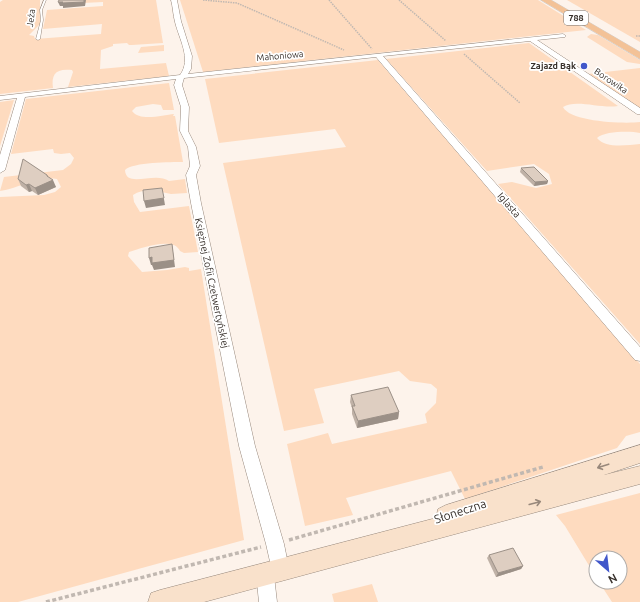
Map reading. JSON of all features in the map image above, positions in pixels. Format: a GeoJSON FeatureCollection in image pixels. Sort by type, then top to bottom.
{"type":"FeatureCollection","features":[{"type":"Feature","properties":{"kind":"main road","name":"788"},"geometry":{"type":"LineString","coordinates":[[544,0],[640,56]]}},
{"type":"Feature","properties":{"kind":"main road","name":"788"},"geometry":{"type":"LineString","coordinates":[[556,0],[640,47]]}},
{"type":"Feature","properties":{"kind":"main road","name":"Słoneczna"},"geometry":{"type":"LineString","coordinates":[[272,571],[640,454]]}},
{"type":"Feature","properties":{"kind":"main road","name":"Słoneczna"},"geometry":{"type":"LineString","coordinates":[[160,602],[272,571],[640,475]]}},
{"type":"Feature","properties":{"kind":"street","name":"Księżnej Zofii Czetwertyńskiej"},"geometry":{"type":"LineString","coordinates":[[174,0],[178,22],[189,56],[188,69],[179,80],[178,85],[185,107],[184,131],[192,147],[195,166],[191,175],[196,203],[247,446],[275,544],[268,602]]}},
{"type":"Feature","properties":{"kind":"street","name":"Mahoniowa"},"geometry":{"type":"LineString","coordinates":[[0,98],[182,76],[563,36]]}},
{"type":"Feature","properties":{"kind":"street","name":"Borowika"},"geometry":{"type":"LineString","coordinates":[[531,39],[640,112]]}},
{"type":"Feature","properties":{"kind":"street","name":"Iglasta"},"geometry":{"type":"LineString","coordinates":[[378,55],[640,356]]}},
{"type":"Feature","properties":{"kind":"street"},"geometry":{"type":"LineString","coordinates":[[0,170],[22,95]]}},
{"type":"Feature","properties":{"kind":"lane","name":"Jeża"},"geometry":{"type":"LineString","coordinates":[[38,39],[45,0]]}},
{"type":"Feature","properties":{"kind":"path"},"geometry":{"type":"LineString","coordinates":[[203,0],[237,3],[360,57]]}},
{"type":"Feature","properties":{"kind":"path"},"geometry":{"type":"LineString","coordinates":[[329,0],[378,55]]}},
{"type":"Feature","properties":{"kind":"path"},"geometry":{"type":"LineString","coordinates":[[399,0],[520,103]]}},
{"type":"Feature","properties":{"kind":"path"},"geometry":{"type":"LineString","coordinates":[[46,602],[275,544],[549,465]]}},
{"type":"Feature","properties":{"kind":"shaded area"},"geometry":{"type":"Polygon","coordinates":[[[3,0],[40,0],[40,24],[29,35],[34,36],[35,39],[101,34],[102,24],[43,29],[47,10],[103,6],[103,2],[83,3],[77,0],[156,0],[163,43],[132,45],[127,43],[113,44],[113,46],[101,50],[100,69],[166,63],[169,76],[68,87],[73,72],[72,70],[62,70],[58,71],[54,76],[53,88],[0,94],[0,2],[3,0]]]}},
{"type":"Feature","properties":{"kind":"shaded area"},"geometry":{"type":"Polygon","coordinates":[[[180,0],[538,0],[586,30],[203,72],[180,0]]]}},
{"type":"Feature","properties":{"kind":"shaded area"},"geometry":{"type":"Polygon","coordinates":[[[567,0],[640,0],[640,42],[567,0]]]}},
{"type":"Feature","properties":{"kind":"shaded area"},"geometry":{"type":"Polygon","coordinates":[[[591,34],[598,35],[640,60],[640,64],[627,62],[587,37],[591,34]]]}},
{"type":"Feature","properties":{"kind":"shaded area"},"geometry":{"type":"Polygon","coordinates":[[[529,43],[618,106],[611,107],[575,104],[563,107],[568,112],[586,119],[598,121],[623,123],[640,122],[640,133],[611,133],[597,138],[606,144],[611,145],[640,144],[640,344],[498,184],[512,182],[536,188],[552,184],[549,174],[534,164],[487,171],[386,59],[529,43]]]}},
{"type":"Feature","properties":{"kind":"shaded area"},"geometry":{"type":"Polygon","coordinates":[[[164,45],[164,51],[138,53],[141,47],[164,45]]]}},
{"type":"Feature","properties":{"kind":"shaded area"},"geometry":{"type":"Polygon","coordinates":[[[378,60],[640,364],[640,432],[626,436],[617,448],[465,499],[451,471],[346,498],[353,515],[305,526],[287,444],[328,433],[332,444],[427,423],[425,414],[436,403],[437,389],[431,384],[410,381],[399,371],[314,389],[324,423],[284,431],[223,163],[346,147],[335,129],[219,143],[205,79],[378,60]]]}},
{"type":"Feature","properties":{"kind":"shaded area"},"geometry":{"type":"Polygon","coordinates":[[[640,68],[640,110],[588,74],[640,68]]]}},
{"type":"Feature","properties":{"kind":"shaded area"},"geometry":{"type":"Polygon","coordinates":[[[169,83],[174,110],[163,110],[161,105],[153,104],[136,107],[132,111],[140,116],[146,117],[174,114],[173,116],[175,116],[183,162],[161,162],[136,165],[125,170],[127,176],[136,179],[163,178],[169,181],[185,179],[187,193],[171,194],[142,191],[133,195],[134,202],[140,212],[189,206],[198,252],[184,253],[171,244],[157,244],[129,252],[128,256],[142,272],[185,267],[189,268],[189,271],[201,269],[244,540],[18,602],[0,602],[0,197],[44,195],[55,192],[61,187],[57,179],[42,179],[0,191],[4,177],[63,170],[71,164],[74,158],[70,153],[54,153],[53,149],[11,154],[26,99],[169,83]]]}},
{"type":"Feature","properties":{"kind":"shaded area"},"geometry":{"type":"Polygon","coordinates":[[[14,100],[0,146],[0,102],[14,100]]]}},
{"type":"Feature","properties":{"kind":"shaded area"},"geometry":{"type":"Polygon","coordinates":[[[640,493],[640,602],[612,602],[604,590],[628,590],[628,550],[588,550],[588,564],[565,526],[556,515],[640,493]]]}},
{"type":"Feature","properties":{"kind":"shaded area"},"geometry":{"type":"Polygon","coordinates":[[[372,584],[378,602],[334,602],[332,594],[372,584]]]}},
{"type":"Feature","properties":{"kind":"building"},"geometry":{"type":"Polygon","coordinates":[[[59,0],[84,0],[84,2],[62,3],[63,2],[58,2],[59,0]]]}},
{"type":"Feature","properties":{"kind":"building"},"geometry":{"type":"Polygon","coordinates":[[[23,159],[53,180],[35,188],[29,184],[26,185],[18,179],[23,159]]]}},
{"type":"Feature","properties":{"kind":"building"},"geometry":{"type":"Polygon","coordinates":[[[534,167],[548,181],[535,182],[521,168],[534,167]]]}},
{"type":"Feature","properties":{"kind":"building"},"geometry":{"type":"Polygon","coordinates":[[[162,188],[164,198],[144,201],[143,190],[162,188]]]}},
{"type":"Feature","properties":{"kind":"building"},"geometry":{"type":"Polygon","coordinates":[[[172,244],[174,260],[152,263],[152,257],[149,258],[149,248],[172,244]]]}},
{"type":"Feature","properties":{"kind":"building"},"geometry":{"type":"Polygon","coordinates":[[[388,387],[399,412],[358,421],[352,406],[355,406],[351,395],[388,387]]]}},
{"type":"Feature","properties":{"kind":"building"},"geometry":{"type":"Polygon","coordinates":[[[513,548],[523,566],[498,573],[489,555],[513,548]]]}},
{"type":"Feature","properties":{"kind":"place","name":"Zajazd Bąk"},"geometry":{"type":"Point","coordinates":[584,66]}}]}
